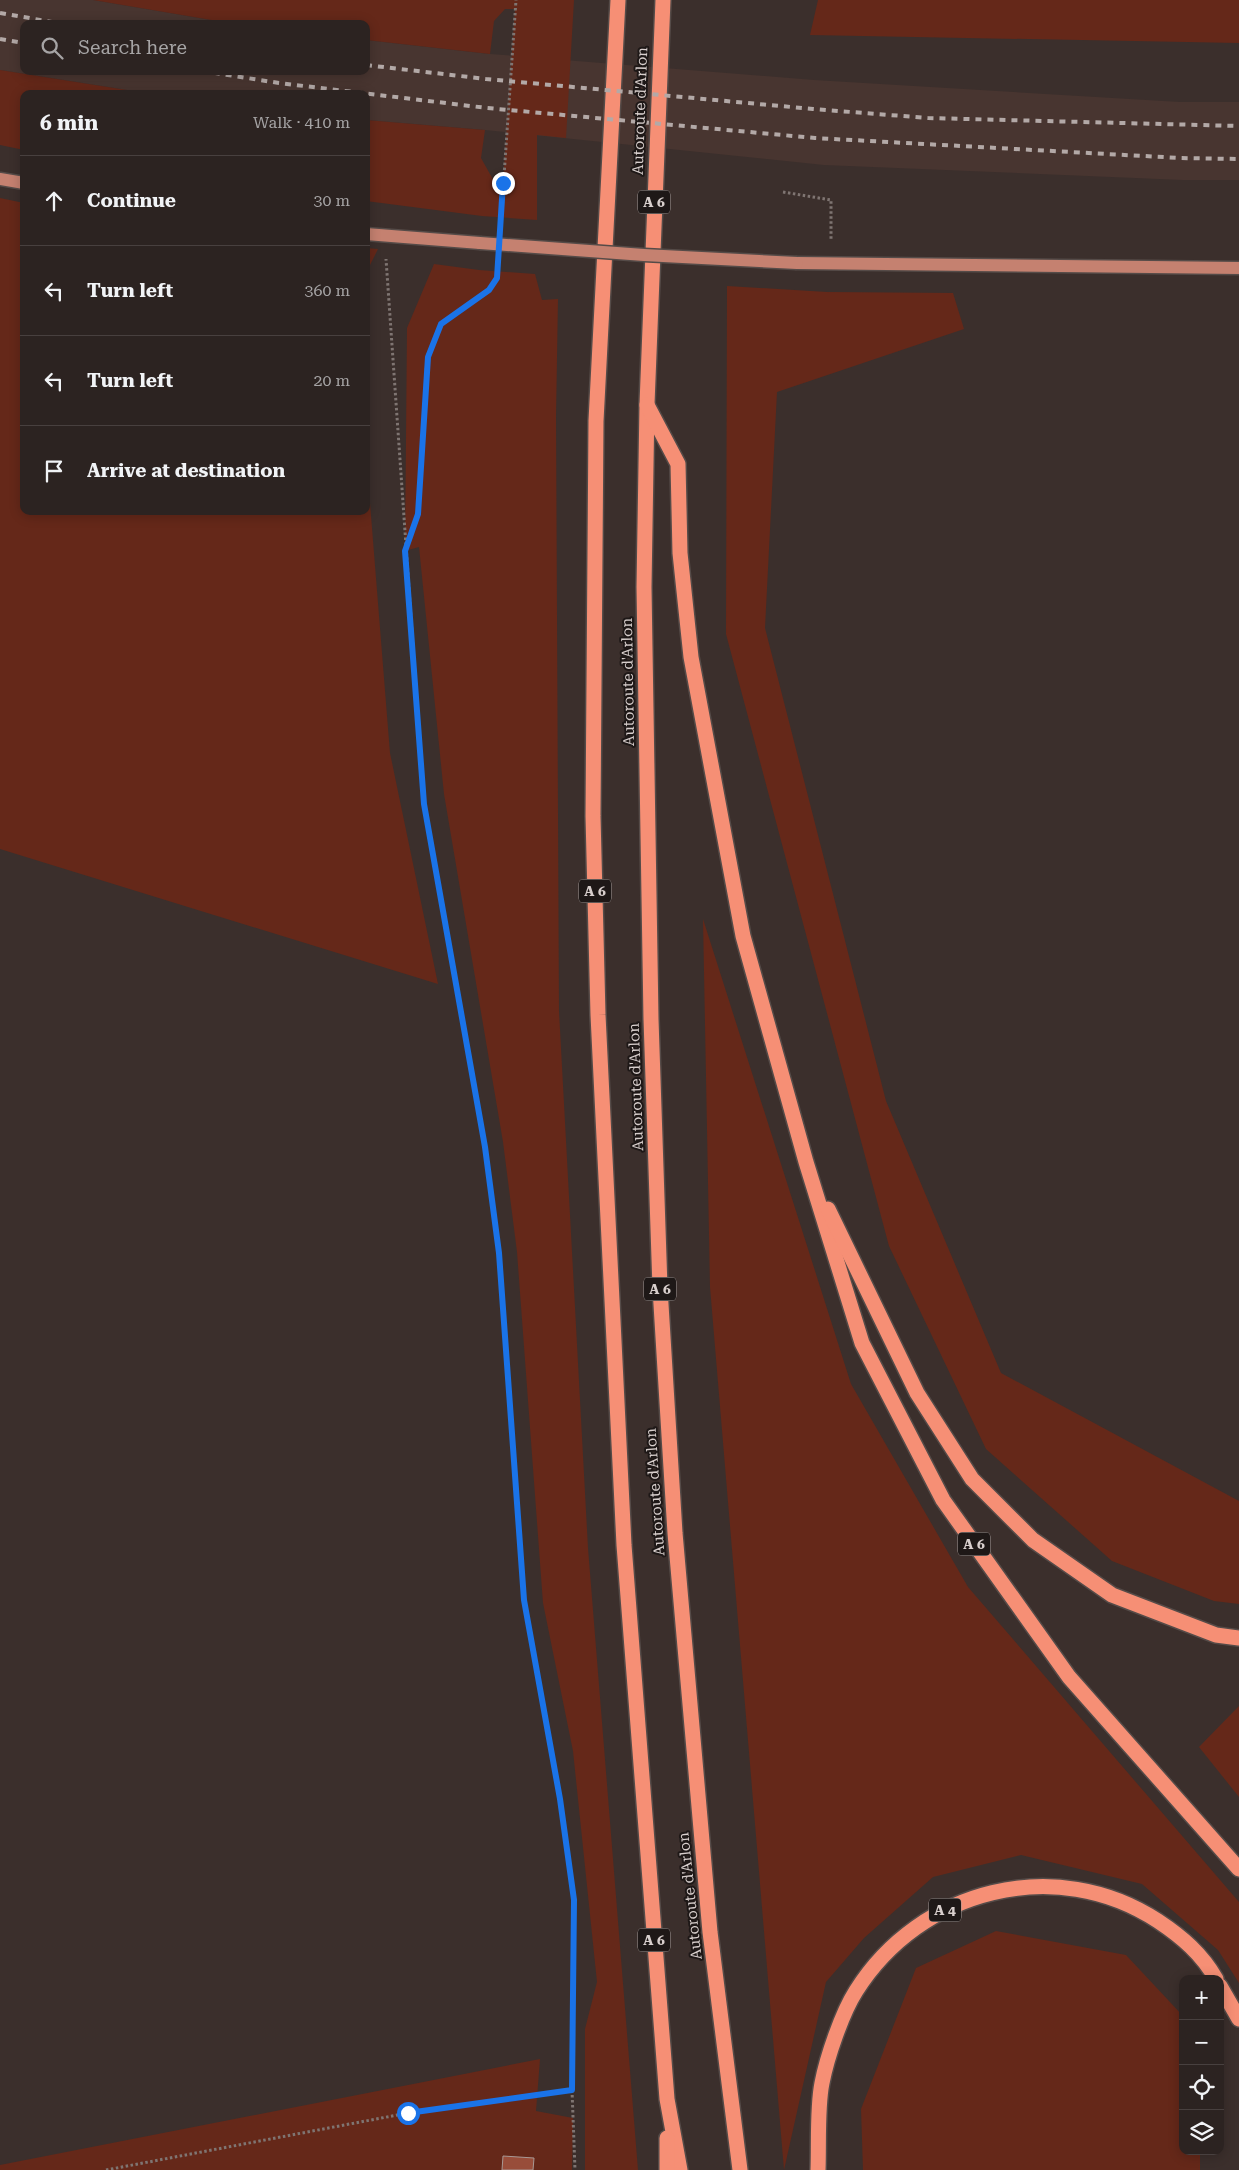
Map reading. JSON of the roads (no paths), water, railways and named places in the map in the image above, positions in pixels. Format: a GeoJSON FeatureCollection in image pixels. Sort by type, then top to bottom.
{"type":"FeatureCollection","features":[{"type":"Feature","properties":{"kind":"highway","name":"Autoroute d'Arlon"},"geometry":{"type":"LineString","coordinates":[[618,0],[596,421],[593,816],[597,985],[624,1546],[667,2099],[680,2170]]}},
{"type":"Feature","properties":{"kind":"highway","name":"Autoroute d'Arlon"},"geometry":{"type":"LineString","coordinates":[[663,0],[647,404],[644,587],[651,1019],[660,1288],[675,1533],[710,1932],[740,2170]]}},
{"type":"Feature","properties":{"kind":"highway","name":"A 6"},"geometry":{"type":"LineString","coordinates":[[647,404],[678,464],[680,553],[691,657],[743,936],[806,1162],[862,1344],[943,1500],[1069,1676],[1239,1869]]}},
{"type":"Feature","properties":{"kind":"highway","name":"A 6"},"geometry":{"type":"LineString","coordinates":[[806,1162],[917,1393],[972,1480],[1033,1540],[1112,1595],[1216,1635],[1239,1638]]}},
{"type":"Feature","properties":{"kind":"highway","name":"A 4"},"geometry":{"type":"LineString","coordinates":[[818,2170],[822,2084],[836,2034],[856,1991],[886,1952],[922,1923],[958,1903],[997,1891],[1039,1886],[1078,1888],[1111,1898],[1151,1916],[1182,1936],[1208,1964],[1214,1975]]}},
{"type":"Feature","properties":{"kind":"highway"},"geometry":{"type":"LineString","coordinates":[[1224,1993],[1239,2019]]}},
{"type":"Feature","properties":{"kind":"highway"},"geometry":{"type":"LineString","coordinates":[[667,2099],[667,2170]]}},
{"type":"Feature","properties":{"kind":"main road"},"geometry":{"type":"LineString","coordinates":[[0,179],[20,182]]}},
{"type":"Feature","properties":{"kind":"main road"},"geometry":{"type":"LineString","coordinates":[[370,234],[644,255],[797,263],[1239,268]]}},
{"type":"Feature","properties":{"kind":"railway"},"geometry":{"type":"LineString","coordinates":[[0,13],[41,20]]}},
{"type":"Feature","properties":{"kind":"railway"},"geometry":{"type":"LineString","coordinates":[[0,39],[20,42]]}},
{"type":"Feature","properties":{"kind":"railway"},"geometry":{"type":"LineString","coordinates":[[370,65],[486,79],[928,118],[1239,126]]}},
{"type":"Feature","properties":{"kind":"railway"},"geometry":{"type":"LineString","coordinates":[[228,75],[337,90]]}},
{"type":"Feature","properties":{"kind":"railway"},"geometry":{"type":"LineString","coordinates":[[370,94],[487,108],[815,138],[1180,158],[1239,159]]}}]}
